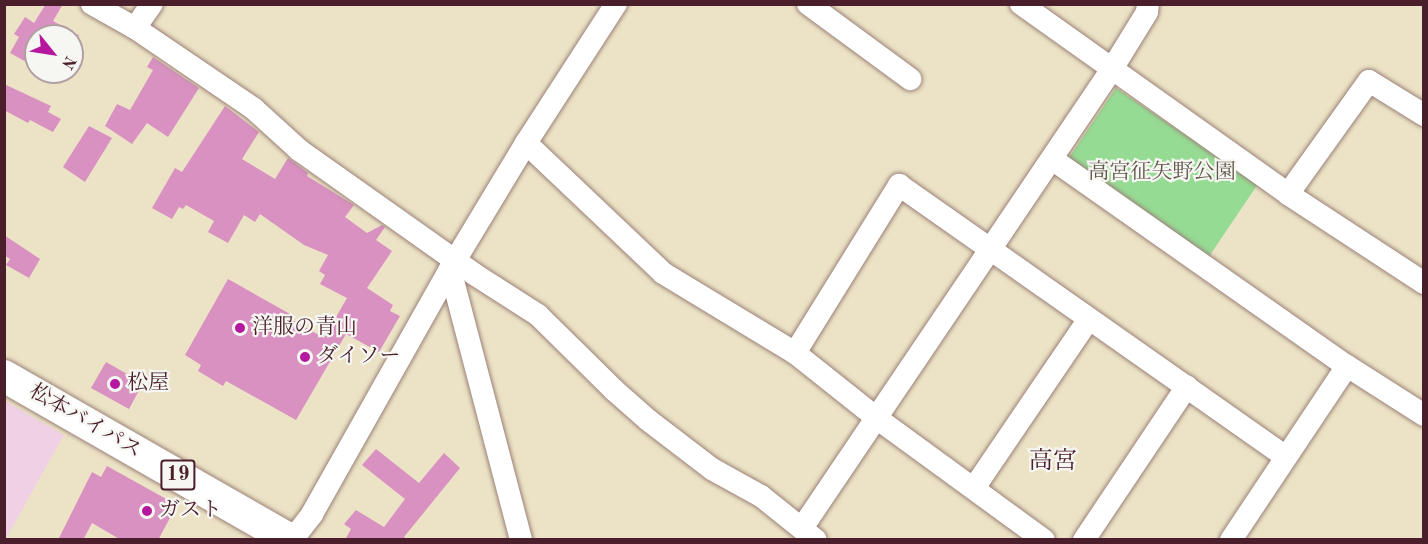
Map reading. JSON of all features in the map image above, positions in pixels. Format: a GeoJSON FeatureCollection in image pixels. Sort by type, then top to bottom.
{"type":"FeatureCollection","features":[{"type":"Feature","properties":{"kind":"highway","name":"松本バイパス"},"geometry":{"type":"LineString","coordinates":[[4,376],[291,540]]}},
{"type":"Feature","properties":{"kind":"street"},"geometry":{"type":"LineString","coordinates":[[92,4],[135,28],[254,109],[299,150],[453,264],[538,315],[614,390],[675,441],[711,469],[761,496],[809,534],[878,419],[1112,69],[1147,12],[1148,4]]}},
{"type":"Feature","properties":{"kind":"street"},"geometry":{"type":"LineString","coordinates":[[135,28],[152,4]]}},
{"type":"Feature","properties":{"kind":"street"},"geometry":{"type":"LineString","coordinates":[[291,540],[312,514],[453,264],[526,143],[616,4]]}},
{"type":"Feature","properties":{"kind":"street"},"geometry":{"type":"LineString","coordinates":[[808,4],[910,80]]}},
{"type":"Feature","properties":{"kind":"street"},"geometry":{"type":"LineString","coordinates":[[1021,4],[1288,194],[1424,283]]}},
{"type":"Feature","properties":{"kind":"street"},"geometry":{"type":"LineString","coordinates":[[1288,194],[1369,81],[1424,115]]}},
{"type":"Feature","properties":{"kind":"street"},"geometry":{"type":"LineString","coordinates":[[526,143],[663,273],[795,353],[878,419],[1044,540]]}},
{"type":"Feature","properties":{"kind":"street"},"geometry":{"type":"LineString","coordinates":[[1052,159],[1347,366],[1424,415]]}},
{"type":"Feature","properties":{"kind":"street"},"geometry":{"type":"LineString","coordinates":[[795,353],[899,185],[1286,457]]}},
{"type":"Feature","properties":{"kind":"street"},"geometry":{"type":"LineString","coordinates":[[453,264],[521,540]]}},
{"type":"Feature","properties":{"kind":"street"},"geometry":{"type":"LineString","coordinates":[[974,488],[1088,320]]}},
{"type":"Feature","properties":{"kind":"street"},"geometry":{"type":"LineString","coordinates":[[1231,540],[1347,366]]}},
{"type":"Feature","properties":{"kind":"street"},"geometry":{"type":"LineString","coordinates":[[1084,540],[1187,386]]}},
{"type":"Feature","properties":{"kind":"shaded area"},"geometry":{"type":"Polygon","coordinates":[[[5,401],[64,435],[5,540],[4,539],[5,401]]]}},
{"type":"Feature","properties":{"kind":"green space","name":"高宮征矢野公園"},"geometry":{"type":"Polygon","coordinates":[[[1116,88],[1258,184],[1208,258],[1066,162],[1116,88]]]}},
{"type":"Feature","properties":{"kind":"building"},"geometry":{"type":"Polygon","coordinates":[[[46,4],[63,4],[53,21],[58,24],[24,24],[24,61],[10,53],[19,37],[14,34],[25,17],[34,23],[46,4]]]}},
{"type":"Feature","properties":{"kind":"building"},"geometry":{"type":"Polygon","coordinates":[[[153,57],[199,88],[168,137],[147,123],[132,144],[105,126],[117,104],[130,110],[153,70],[147,67],[153,57]]]}},
{"type":"Feature","properties":{"kind":"building"},"geometry":{"type":"Polygon","coordinates":[[[4,84],[51,106],[48,112],[61,119],[53,132],[30,120],[28,123],[4,110],[4,84]]]}},
{"type":"Feature","properties":{"kind":"building"},"geometry":{"type":"Polygon","coordinates":[[[225,106],[259,132],[242,159],[275,179],[288,158],[308,173],[307,176],[354,205],[345,217],[367,233],[382,225],[385,227],[376,240],[392,251],[367,288],[393,305],[390,311],[400,316],[379,352],[346,334],[296,420],[226,381],[223,386],[198,371],[201,365],[185,355],[228,279],[290,314],[289,318],[324,338],[347,298],[320,284],[325,275],[319,271],[328,255],[304,245],[260,214],[255,222],[244,215],[228,243],[208,232],[214,221],[186,205],[183,209],[179,207],[172,219],[152,208],[175,168],[182,172],[225,106]]]}},
{"type":"Feature","properties":{"kind":"building"},"geometry":{"type":"Polygon","coordinates":[[[89,126],[112,138],[85,182],[63,167],[89,126]]]}},
{"type":"Feature","properties":{"kind":"building"},"geometry":{"type":"Polygon","coordinates":[[[4,235],[40,259],[29,278],[6,265],[10,259],[4,255],[4,235]]]}},
{"type":"Feature","properties":{"kind":"building"},"geometry":{"type":"Polygon","coordinates":[[[106,362],[143,383],[129,409],[91,388],[106,362]]]}},
{"type":"Feature","properties":{"kind":"building"},"geometry":{"type":"Polygon","coordinates":[[[376,449],[419,483],[444,453],[460,468],[404,537],[408,540],[345,540],[351,529],[344,524],[356,510],[384,527],[405,499],[362,465],[376,449]]]}},
{"type":"Feature","properties":{"kind":"building"},"geometry":{"type":"Polygon","coordinates":[[[107,466],[177,505],[158,540],[121,540],[92,523],[83,540],[58,540],[92,472],[101,477],[107,466]]]}},
{"type":"Feature","properties":{"kind":"place","name":"洋服の青山"},"geometry":{"type":"Point","coordinates":[240,328]}},
{"type":"Feature","properties":{"kind":"place","name":"ダイソー"},"geometry":{"type":"Point","coordinates":[305,357]}},
{"type":"Feature","properties":{"kind":"place","name":"松屋"},"geometry":{"type":"Point","coordinates":[115,384]}},
{"type":"Feature","properties":{"kind":"place","name":"ガスト"},"geometry":{"type":"Point","coordinates":[147,511]}},
{"type":"Feature","properties":{"kind":"district","name":"高宮"},"geometry":{"type":"Point","coordinates":[1053,463]}}]}
